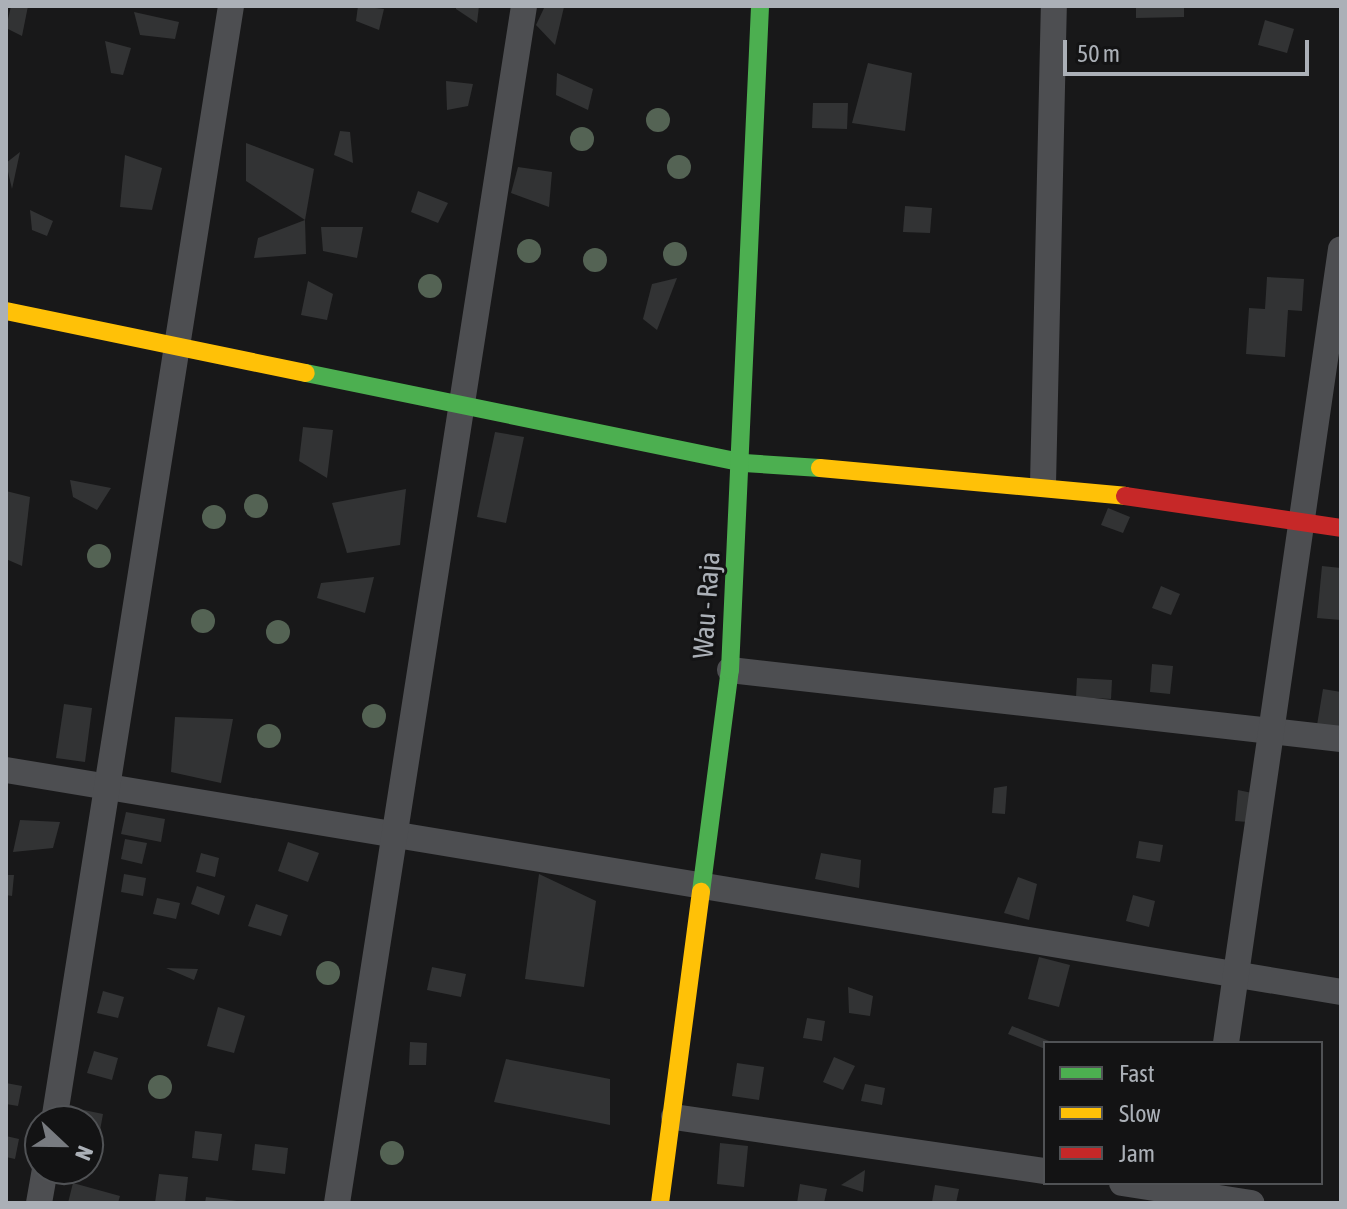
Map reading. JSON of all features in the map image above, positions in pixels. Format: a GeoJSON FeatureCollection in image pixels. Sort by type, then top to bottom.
{"type":"FeatureCollection","features":[{"type":"Feature","properties":{"kind":"street"},"geometry":{"type":"LineString","coordinates":[[56,1105],[106,786],[180,348],[231,6]]}},
{"type":"Feature","properties":{"kind":"street"},"geometry":{"type":"LineString","coordinates":[[337,1203],[392,832],[463,405],[524,6]]}},
{"type":"Feature","properties":{"kind":"street"},"geometry":{"type":"LineString","coordinates":[[1043,484],[1054,6]]}},
{"type":"Feature","properties":{"kind":"street","name":"Wau - Raja"},"geometry":{"type":"LineString","coordinates":[[660,1203],[674,1117],[730,670],[744,463],[754,7]]}},
{"type":"Feature","properties":{"kind":"street"},"geometry":{"type":"LineString","coordinates":[[1226,1041],[1340,266]]}},
{"type":"Feature","properties":{"kind":"street"},"geometry":{"type":"LineString","coordinates":[[6,311],[744,463],[1043,484],[1341,528]]}},
{"type":"Feature","properties":{"kind":"street"},"geometry":{"type":"LineString","coordinates":[[730,670],[1341,739]]}},
{"type":"Feature","properties":{"kind":"street"},"geometry":{"type":"LineString","coordinates":[[6,770],[1341,992]]}},
{"type":"Feature","properties":{"kind":"street"},"geometry":{"type":"LineString","coordinates":[[674,1117],[1043,1171]]}},
{"type":"Feature","properties":{"kind":"street"},"geometry":{"type":"LineString","coordinates":[[1137,1185],[1251,1203]]}},
{"type":"Feature","properties":{"kind":"building"},"geometry":{"type":"Polygon","coordinates":[[[11,6],[28,6],[22,36],[6,28],[11,6]]]}},
{"type":"Feature","properties":{"kind":"building"},"geometry":{"type":"Polygon","coordinates":[[[358,6],[384,9],[379,30],[356,21],[358,6]]]}},
{"type":"Feature","properties":{"kind":"building"},"geometry":{"type":"Polygon","coordinates":[[[456,6],[479,6],[477,23],[456,9],[456,6]]]}},
{"type":"Feature","properties":{"kind":"building"},"geometry":{"type":"Polygon","coordinates":[[[545,6],[564,7],[555,45],[536,25],[545,6]]]}},
{"type":"Feature","properties":{"kind":"building"},"geometry":{"type":"Polygon","coordinates":[[[1136,6],[1184,6],[1184,17],[1136,18],[1136,6]]]}},
{"type":"Feature","properties":{"kind":"building"},"geometry":{"type":"Polygon","coordinates":[[[134,12],[179,22],[175,39],[140,35],[134,12]]]}},
{"type":"Feature","properties":{"kind":"building"},"geometry":{"type":"Polygon","coordinates":[[[1265,20],[1294,29],[1287,53],[1258,45],[1265,20]]]}},
{"type":"Feature","properties":{"kind":"building"},"geometry":{"type":"Polygon","coordinates":[[[105,41],[131,48],[123,75],[111,73],[105,41]]]}},
{"type":"Feature","properties":{"kind":"building"},"geometry":{"type":"Polygon","coordinates":[[[868,63],[912,73],[905,131],[852,123],[868,63]]]}},
{"type":"Feature","properties":{"kind":"building"},"geometry":{"type":"Polygon","coordinates":[[[557,73],[593,89],[588,110],[556,95],[557,73]]]}},
{"type":"Feature","properties":{"kind":"building"},"geometry":{"type":"Polygon","coordinates":[[[446,81],[473,84],[468,106],[447,110],[446,81]]]}},
{"type":"Feature","properties":{"kind":"building"},"geometry":{"type":"Polygon","coordinates":[[[813,103],[848,103],[847,129],[812,128],[813,103]]]}},
{"type":"Feature","properties":{"kind":"building"},"geometry":{"type":"Polygon","coordinates":[[[340,131],[350,132],[353,163],[334,155],[340,131]]]}},
{"type":"Feature","properties":{"kind":"building"},"geometry":{"type":"Polygon","coordinates":[[[246,143],[314,169],[305,220],[246,181],[246,143]]]}},
{"type":"Feature","properties":{"kind":"building"},"geometry":{"type":"Polygon","coordinates":[[[20,152],[12,189],[6,163],[20,152]]]}},
{"type":"Feature","properties":{"kind":"building"},"geometry":{"type":"Polygon","coordinates":[[[125,155],[162,168],[152,210],[120,207],[125,155]]]}},
{"type":"Feature","properties":{"kind":"building"},"geometry":{"type":"Polygon","coordinates":[[[518,167],[552,172],[549,207],[511,193],[518,167]]]}},
{"type":"Feature","properties":{"kind":"building"},"geometry":{"type":"Polygon","coordinates":[[[418,191],[448,203],[438,223],[411,212],[418,191]]]}},
{"type":"Feature","properties":{"kind":"building"},"geometry":{"type":"Polygon","coordinates":[[[905,206],[932,208],[930,233],[903,232],[905,206]]]}},
{"type":"Feature","properties":{"kind":"building"},"geometry":{"type":"Polygon","coordinates":[[[30,210],[53,221],[47,236],[32,230],[30,210]]]}},
{"type":"Feature","properties":{"kind":"building"},"geometry":{"type":"Polygon","coordinates":[[[305,220],[306,254],[254,258],[258,238],[305,220]]]}},
{"type":"Feature","properties":{"kind":"building"},"geometry":{"type":"Polygon","coordinates":[[[321,227],[363,227],[357,258],[323,251],[321,227]]]}},
{"type":"Feature","properties":{"kind":"building"},"geometry":{"type":"Polygon","coordinates":[[[1267,277],[1304,279],[1302,311],[1288,310],[1285,357],[1246,354],[1249,308],[1265,309],[1267,277]]]}},
{"type":"Feature","properties":{"kind":"building"},"geometry":{"type":"Polygon","coordinates":[[[677,278],[657,330],[643,319],[652,284],[677,278]]]}},
{"type":"Feature","properties":{"kind":"building"},"geometry":{"type":"Polygon","coordinates":[[[308,281],[333,294],[327,320],[301,315],[308,281]]]}},
{"type":"Feature","properties":{"kind":"building"},"geometry":{"type":"Polygon","coordinates":[[[303,427],[333,430],[327,478],[299,461],[303,427]]]}},
{"type":"Feature","properties":{"kind":"building"},"geometry":{"type":"Polygon","coordinates":[[[495,432],[524,437],[506,523],[477,517],[495,432]]]}},
{"type":"Feature","properties":{"kind":"building"},"geometry":{"type":"Polygon","coordinates":[[[70,480],[111,488],[97,510],[73,497],[70,480]]]}},
{"type":"Feature","properties":{"kind":"building"},"geometry":{"type":"Polygon","coordinates":[[[406,489],[400,545],[347,553],[332,503],[406,489]]]}},
{"type":"Feature","properties":{"kind":"building"},"geometry":{"type":"Polygon","coordinates":[[[6,491],[30,497],[22,566],[6,559],[6,491]]]}},
{"type":"Feature","properties":{"kind":"building"},"geometry":{"type":"Polygon","coordinates":[[[1108,508],[1130,517],[1123,533],[1101,525],[1108,508]]]}},
{"type":"Feature","properties":{"kind":"building"},"geometry":{"type":"Polygon","coordinates":[[[1322,566],[1341,568],[1341,620],[1317,618],[1322,566]]]}},
{"type":"Feature","properties":{"kind":"building"},"geometry":{"type":"Polygon","coordinates":[[[374,577],[365,613],[317,598],[321,583],[374,577]]]}},
{"type":"Feature","properties":{"kind":"building"},"geometry":{"type":"Polygon","coordinates":[[[1161,586],[1180,594],[1171,615],[1152,608],[1161,586]]]}},
{"type":"Feature","properties":{"kind":"building"},"geometry":{"type":"Polygon","coordinates":[[[1152,664],[1173,666],[1170,694],[1150,692],[1152,664]]]}},
{"type":"Feature","properties":{"kind":"building"},"geometry":{"type":"Polygon","coordinates":[[[1077,678],[1112,680],[1111,699],[1076,697],[1077,678]]]}},
{"type":"Feature","properties":{"kind":"building"},"geometry":{"type":"Polygon","coordinates":[[[1323,689],[1341,692],[1341,728],[1317,725],[1323,689]]]}},
{"type":"Feature","properties":{"kind":"building"},"geometry":{"type":"Polygon","coordinates":[[[64,704],[92,708],[85,762],[56,758],[64,704]]]}},
{"type":"Feature","properties":{"kind":"building"},"geometry":{"type":"Polygon","coordinates":[[[175,717],[233,719],[221,783],[171,772],[175,717]]]}},
{"type":"Feature","properties":{"kind":"building"},"geometry":{"type":"Polygon","coordinates":[[[1007,786],[1005,814],[992,813],[994,788],[1007,786]]]}},
{"type":"Feature","properties":{"kind":"building"},"geometry":{"type":"Polygon","coordinates":[[[1238,790],[1252,793],[1248,822],[1235,821],[1238,790]]]}},
{"type":"Feature","properties":{"kind":"building"},"geometry":{"type":"Polygon","coordinates":[[[126,812],[165,819],[161,842],[121,834],[126,812]]]}},
{"type":"Feature","properties":{"kind":"building"},"geometry":{"type":"Polygon","coordinates":[[[20,820],[60,822],[53,848],[13,852],[20,820]]]}},
{"type":"Feature","properties":{"kind":"building"},"geometry":{"type":"Polygon","coordinates":[[[125,839],[147,843],[142,864],[121,859],[125,839]]]}},
{"type":"Feature","properties":{"kind":"building"},"geometry":{"type":"Polygon","coordinates":[[[1139,841],[1163,845],[1160,862],[1136,858],[1139,841]]]}},
{"type":"Feature","properties":{"kind":"building"},"geometry":{"type":"Polygon","coordinates":[[[288,842],[319,853],[308,882],[278,871],[288,842]]]}},
{"type":"Feature","properties":{"kind":"building"},"geometry":{"type":"Polygon","coordinates":[[[201,853],[219,858],[215,877],[196,872],[201,853]]]}},
{"type":"Feature","properties":{"kind":"building"},"geometry":{"type":"Polygon","coordinates":[[[821,853],[861,860],[859,888],[815,879],[821,853]]]}},
{"type":"Feature","properties":{"kind":"building"},"geometry":{"type":"Polygon","coordinates":[[[124,874],[146,878],[143,896],[121,892],[124,874]]]}},
{"type":"Feature","properties":{"kind":"building"},"geometry":{"type":"Polygon","coordinates":[[[539,874],[596,901],[584,987],[525,979],[539,874]]]}},
{"type":"Feature","properties":{"kind":"building"},"geometry":{"type":"Polygon","coordinates":[[[6,875],[14,875],[12,896],[6,895],[6,875]]]}},
{"type":"Feature","properties":{"kind":"building"},"geometry":{"type":"Polygon","coordinates":[[[1018,877],[1037,884],[1029,920],[1004,913],[1018,877]]]}},
{"type":"Feature","properties":{"kind":"building"},"geometry":{"type":"Polygon","coordinates":[[[197,886],[225,896],[219,915],[191,904],[197,886]]]}},
{"type":"Feature","properties":{"kind":"building"},"geometry":{"type":"Polygon","coordinates":[[[1133,895],[1155,901],[1149,927],[1126,921],[1133,895]]]}},
{"type":"Feature","properties":{"kind":"building"},"geometry":{"type":"Polygon","coordinates":[[[157,898],[180,903],[176,919],[153,914],[157,898]]]}},
{"type":"Feature","properties":{"kind":"building"},"geometry":{"type":"Polygon","coordinates":[[[256,904],[288,915],[281,936],[248,926],[256,904]]]}},
{"type":"Feature","properties":{"kind":"building"},"geometry":{"type":"Polygon","coordinates":[[[1039,957],[1070,965],[1059,1007],[1028,999],[1039,957]]]}},
{"type":"Feature","properties":{"kind":"building"},"geometry":{"type":"Polygon","coordinates":[[[432,967],[466,974],[461,997],[427,990],[432,967]]]}},
{"type":"Feature","properties":{"kind":"building"},"geometry":{"type":"Polygon","coordinates":[[[166,968],[198,969],[194,980],[166,968]]]}},
{"type":"Feature","properties":{"kind":"building"},"geometry":{"type":"Polygon","coordinates":[[[848,987],[873,996],[870,1016],[849,1013],[848,987]]]}},
{"type":"Feature","properties":{"kind":"building"},"geometry":{"type":"Polygon","coordinates":[[[103,991],[124,997],[118,1018],[97,1013],[103,991]]]}},
{"type":"Feature","properties":{"kind":"building"},"geometry":{"type":"Polygon","coordinates":[[[218,1007],[245,1016],[234,1053],[207,1046],[218,1007]]]}},
{"type":"Feature","properties":{"kind":"building"},"geometry":{"type":"Polygon","coordinates":[[[807,1018],[825,1021],[822,1041],[803,1038],[807,1018]]]}},
{"type":"Feature","properties":{"kind":"building"},"geometry":{"type":"Polygon","coordinates":[[[1012,1026],[1049,1041],[1043,1041],[1043,1048],[1008,1034],[1012,1026]]]}},
{"type":"Feature","properties":{"kind":"building"},"geometry":{"type":"Polygon","coordinates":[[[410,1042],[427,1043],[426,1065],[409,1065],[410,1042]]]}},
{"type":"Feature","properties":{"kind":"building"},"geometry":{"type":"Polygon","coordinates":[[[94,1051],[118,1058],[112,1080],[87,1073],[94,1051]]]}},
{"type":"Feature","properties":{"kind":"building"},"geometry":{"type":"Polygon","coordinates":[[[834,1057],[855,1066],[843,1090],[823,1082],[834,1057]]]}},
{"type":"Feature","properties":{"kind":"building"},"geometry":{"type":"Polygon","coordinates":[[[506,1059],[610,1079],[610,1125],[494,1102],[506,1059]]]}},
{"type":"Feature","properties":{"kind":"building"},"geometry":{"type":"Polygon","coordinates":[[[737,1063],[764,1067],[759,1100],[732,1096],[737,1063]]]}},
{"type":"Feature","properties":{"kind":"building"},"geometry":{"type":"Polygon","coordinates":[[[6,1083],[22,1086],[18,1106],[6,1104],[6,1083]]]}},
{"type":"Feature","properties":{"kind":"building"},"geometry":{"type":"Polygon","coordinates":[[[865,1084],[885,1088],[882,1105],[861,1101],[865,1084]]]}},
{"type":"Feature","properties":{"kind":"building"},"geometry":{"type":"Polygon","coordinates":[[[195,1131],[222,1134],[218,1161],[192,1158],[195,1131]]]}},
{"type":"Feature","properties":{"kind":"building"},"geometry":{"type":"Polygon","coordinates":[[[6,1136],[19,1139],[15,1159],[6,1157],[6,1136]]]}},
{"type":"Feature","properties":{"kind":"building"},"geometry":{"type":"Polygon","coordinates":[[[720,1143],[748,1146],[744,1187],[717,1184],[720,1143]]]}},
{"type":"Feature","properties":{"kind":"building"},"geometry":{"type":"Polygon","coordinates":[[[255,1144],[288,1148],[285,1174],[252,1170],[255,1144]]]}},
{"type":"Feature","properties":{"kind":"building"},"geometry":{"type":"Polygon","coordinates":[[[865,1170],[863,1192],[841,1185],[865,1170]]]}},
{"type":"Feature","properties":{"kind":"building"},"geometry":{"type":"Polygon","coordinates":[[[159,1174],[188,1177],[185,1203],[155,1203],[159,1174]]]}},
{"type":"Feature","properties":{"kind":"building"},"geometry":{"type":"Polygon","coordinates":[[[800,1184],[827,1189],[824,1203],[797,1203],[800,1184]]]}},
{"type":"Feature","properties":{"kind":"building"},"geometry":{"type":"Polygon","coordinates":[[[72,1185],[120,1196],[118,1203],[68,1203],[72,1185]]]}},
{"type":"Feature","properties":{"kind":"building"},"geometry":{"type":"Polygon","coordinates":[[[935,1185],[959,1189],[956,1203],[932,1202],[935,1185]]]}},
{"type":"Feature","properties":{"kind":"building"},"geometry":{"type":"Polygon","coordinates":[[[206,1197],[237,1201],[237,1203],[205,1203],[206,1197]]]}},
{"type":"Feature","properties":{"kind":"traffic: fast"},"geometry":{"type":"LineString","coordinates":[[701,892],[730,670],[760,6]]}},
{"type":"Feature","properties":{"kind":"traffic: fast"},"geometry":{"type":"LineString","coordinates":[[306,373],[744,463],[820,468]]}},
{"type":"Feature","properties":{"kind":"traffic: slow"},"geometry":{"type":"LineString","coordinates":[[6,311],[306,373]]}},
{"type":"Feature","properties":{"kind":"traffic: slow"},"geometry":{"type":"LineString","coordinates":[[820,468],[1125,496]]}},
{"type":"Feature","properties":{"kind":"traffic: slow"},"geometry":{"type":"LineString","coordinates":[[660,1203],[701,892]]}},
{"type":"Feature","properties":{"kind":"traffic: jam"},"geometry":{"type":"LineString","coordinates":[[1125,496],[1341,528]]}}]}
